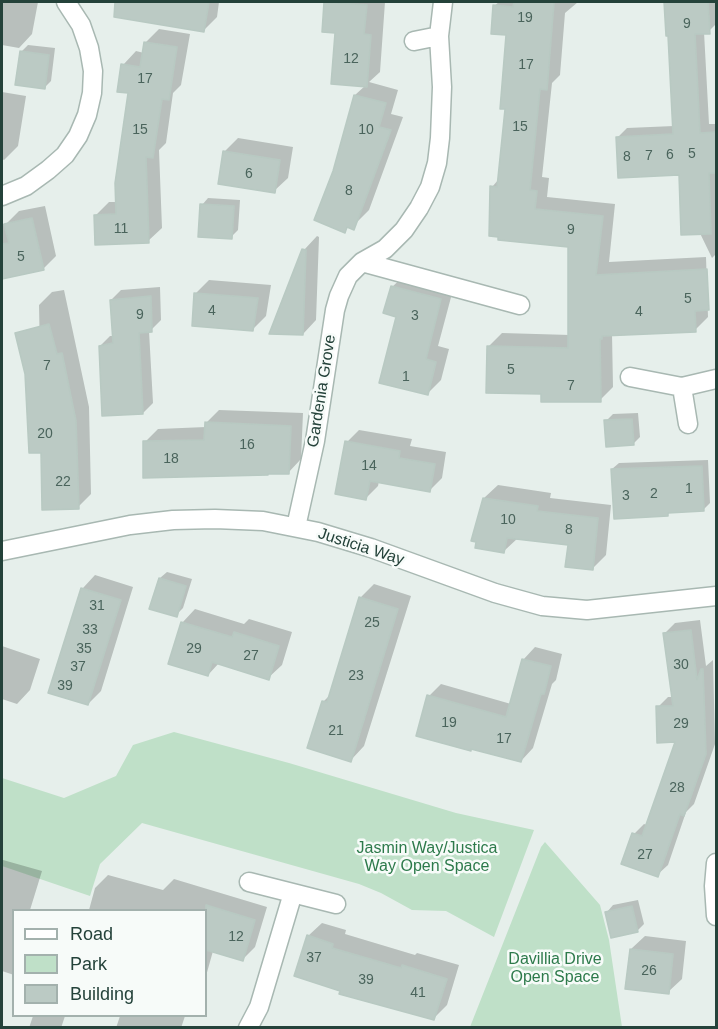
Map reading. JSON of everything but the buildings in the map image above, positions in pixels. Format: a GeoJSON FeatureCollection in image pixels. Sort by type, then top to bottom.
{"type":"FeatureCollection","features":[{"type":"Feature","properties":{"kind":"street"},"geometry":{"type":"LineString","coordinates":[[2,196],[26,186],[48,171],[78,136],[87,115],[92,93],[91,59],[81,25],[68,2]]}},
{"type":"Feature","properties":{"kind":"street","name":"Gardenia Grove"},"geometry":{"type":"LineString","coordinates":[[296,527],[315,441],[339,296],[348,276],[362,262],[385,249],[404,230],[430,187],[437,163],[442,87],[439,36],[443,2]]}},
{"type":"Feature","properties":{"kind":"street"},"geometry":{"type":"LineString","coordinates":[[414,41],[439,36]]}},
{"type":"Feature","properties":{"kind":"street"},"geometry":{"type":"LineString","coordinates":[[362,262],[520,305]]}},
{"type":"Feature","properties":{"kind":"street"},"geometry":{"type":"LineString","coordinates":[[630,376],[682,387],[717,379]]}},
{"type":"Feature","properties":{"kind":"street"},"geometry":{"type":"LineString","coordinates":[[682,387],[688,424]]}},
{"type":"Feature","properties":{"kind":"street","name":"Justicia Way"},"geometry":{"type":"LineString","coordinates":[[2,551],[130,525],[173,520],[263,521],[296,527],[371,548],[495,593],[543,606],[587,610],[717,596]]}},
{"type":"Feature","properties":{"kind":"street"},"geometry":{"type":"LineString","coordinates":[[717,863],[714,886],[717,916]]}},
{"type":"Feature","properties":{"kind":"street"},"geometry":{"type":"LineString","coordinates":[[249,882],[336,904]]}},
{"type":"Feature","properties":{"kind":"street"},"geometry":{"type":"LineString","coordinates":[[248,1028],[259,1007],[293,892]]}},
{"type":"Feature","properties":{"kind":"green space","name":"Jasmin Way/Justica Way Open Space"},"geometry":{"type":"Polygon","coordinates":[[[174,732],[289,763],[456,813],[534,830],[494,937],[446,911],[412,910],[359,884],[142,823],[100,864],[90,896],[2,866],[2,778],[64,798],[116,776],[133,745],[174,732]]]}},
{"type":"Feature","properties":{"kind":"green space","name":"Davillia Drive Open Space"},"geometry":{"type":"Polygon","coordinates":[[[545,842],[600,905],[609,940],[622,1027],[470,1027],[541,847],[545,842]]]}}]}
